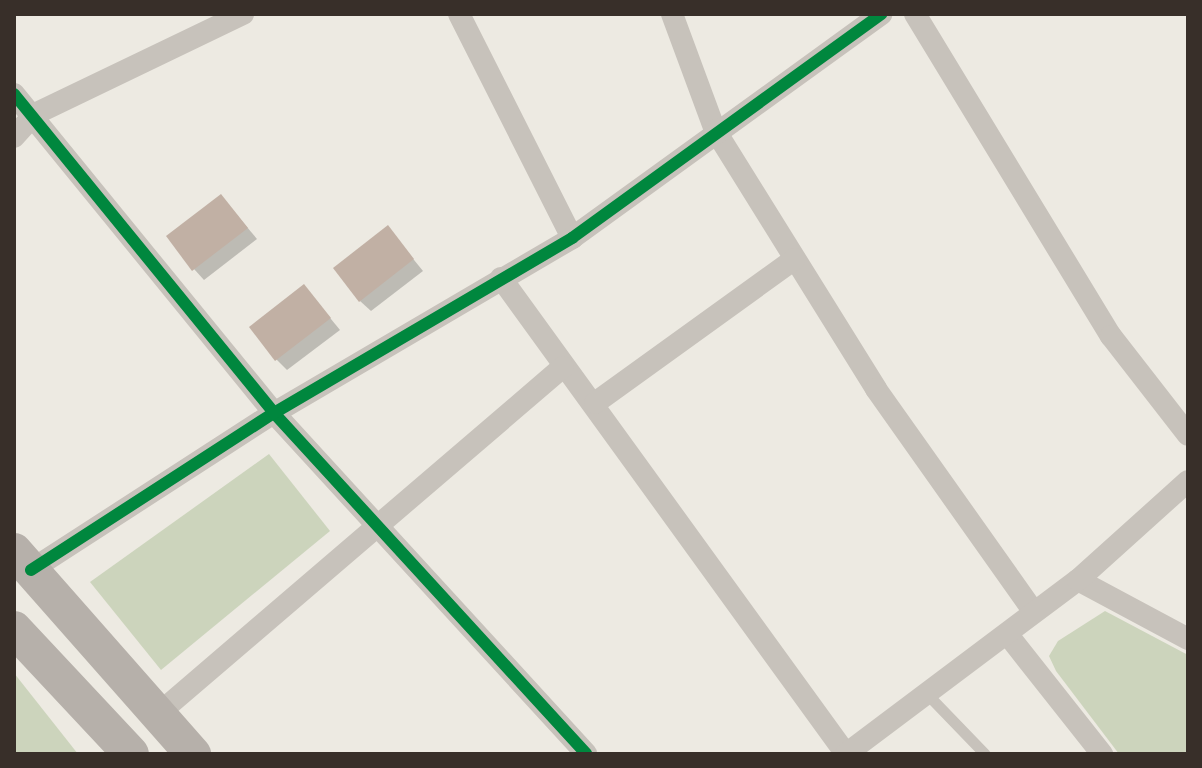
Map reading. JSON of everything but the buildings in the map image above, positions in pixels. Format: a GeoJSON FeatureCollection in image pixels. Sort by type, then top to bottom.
{"type":"FeatureCollection","features":[{"type":"Feature","properties":{"kind":"main road"},"geometry":{"type":"LineString","coordinates":[[22,561],[193,754]]}},
{"type":"Feature","properties":{"kind":"main road"},"geometry":{"type":"LineString","coordinates":[[14,629],[131,754]]}},
{"type":"Feature","properties":{"kind":"street"},"geometry":{"type":"LineString","coordinates":[[14,137],[35,114],[243,14]]}},
{"type":"Feature","properties":{"kind":"street"},"geometry":{"type":"LineString","coordinates":[[459,14],[572,238]]}},
{"type":"Feature","properties":{"kind":"street"},"geometry":{"type":"LineString","coordinates":[[672,14],[715,130],[876,389],[1033,611]]}},
{"type":"Feature","properties":{"kind":"street"},"geometry":{"type":"LineString","coordinates":[[22,561],[572,238],[715,130],[881,14]]}},
{"type":"Feature","properties":{"kind":"street"},"geometry":{"type":"LineString","coordinates":[[915,14],[1111,336],[1188,435]]}},
{"type":"Feature","properties":{"kind":"street"},"geometry":{"type":"LineString","coordinates":[[14,94],[35,114],[274,413],[374,527],[586,754]]}},
{"type":"Feature","properties":{"kind":"street"},"geometry":{"type":"LineString","coordinates":[[595,403],[795,259]]}},
{"type":"Feature","properties":{"kind":"street"},"geometry":{"type":"LineString","coordinates":[[501,278],[563,367],[595,403],[846,754],[1078,580],[1188,481]]}},
{"type":"Feature","properties":{"kind":"street"},"geometry":{"type":"LineString","coordinates":[[158,714],[563,367]]}},
{"type":"Feature","properties":{"kind":"street"},"geometry":{"type":"LineString","coordinates":[[1078,580],[1188,639]]}},
{"type":"Feature","properties":{"kind":"street"},"geometry":{"type":"LineString","coordinates":[[1008,635],[1102,754]]}},
{"type":"Feature","properties":{"kind":"lane"},"geometry":{"type":"LineString","coordinates":[[927,694],[985,754]]}},
{"type":"Feature","properties":{"kind":"green space"},"geometry":{"type":"Polygon","coordinates":[[[269,454],[330,531],[161,670],[90,582],[269,454]]]}},
{"type":"Feature","properties":{"kind":"green space"},"geometry":{"type":"Polygon","coordinates":[[[1105,611],[1188,655],[1188,754],[1119,754],[1056,671],[1049,656],[1058,641],[1105,611]]]}},
{"type":"Feature","properties":{"kind":"green space"},"geometry":{"type":"Polygon","coordinates":[[[14,673],[78,754],[14,754],[14,673]]]}},
{"type":"Feature","properties":{"kind":"cycle path"},"geometry":{"type":"LineString","coordinates":[[31,570],[274,413],[572,238],[881,14]]}},
{"type":"Feature","properties":{"kind":"cycle path"},"geometry":{"type":"LineString","coordinates":[[14,94],[274,413],[586,754]]}}]}
